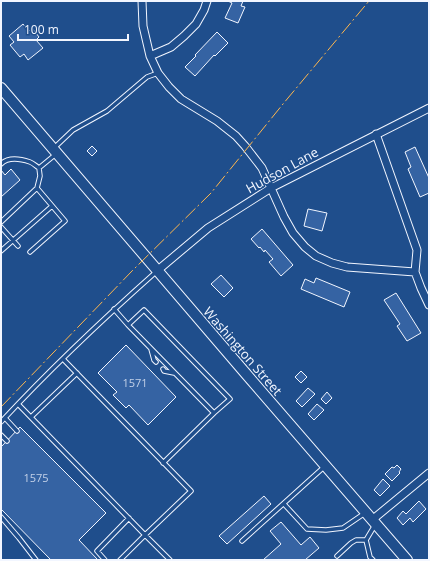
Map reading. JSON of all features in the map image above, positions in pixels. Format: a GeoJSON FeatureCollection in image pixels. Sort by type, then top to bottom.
{"type":"FeatureCollection","features":[{"type":"Feature","properties":{"kind":"main road","name":"Washington Street"},"geometry":{"type":"LineString","coordinates":[[1,88],[407,560]]}},
{"type":"Feature","properties":{"kind":"street"},"geometry":{"type":"LineString","coordinates":[[142,1],[143,26],[150,56],[158,73],[181,99],[217,121],[236,136],[262,168],[284,217],[293,233],[305,246],[316,256],[332,263],[347,267],[415,272]]}},
{"type":"Feature","properties":{"kind":"street"},"geometry":{"type":"LineString","coordinates":[[150,56],[171,47],[184,36],[196,24],[207,1]]}},
{"type":"Feature","properties":{"kind":"street","name":"Hudson Lane"},"geometry":{"type":"LineString","coordinates":[[158,270],[208,228],[271,188],[429,108]]}},
{"type":"Feature","properties":{"kind":"street"},"geometry":{"type":"LineString","coordinates":[[376,134],[417,250],[415,272],[429,305]]}},
{"type":"Feature","properties":{"kind":"street"},"geometry":{"type":"LineString","coordinates":[[371,519],[429,473]]}},
{"type":"Feature","properties":{"kind":"lane"},"geometry":{"type":"LineString","coordinates":[[38,168],[57,153],[73,130],[107,111],[147,78],[158,73]]}},
{"type":"Feature","properties":{"kind":"lane"},"geometry":{"type":"LineString","coordinates":[[1,164],[10,159],[32,162],[38,168],[40,176],[37,188],[1,222]]}},
{"type":"Feature","properties":{"kind":"lane"},"geometry":{"type":"LineString","coordinates":[[30,252],[65,221],[37,188]]}},
{"type":"Feature","properties":{"kind":"lane"},"geometry":{"type":"LineString","coordinates":[[1,251],[52,206]]}},
{"type":"Feature","properties":{"kind":"lane"},"geometry":{"type":"LineString","coordinates":[[1,227],[18,246]]}},
{"type":"Feature","properties":{"kind":"lane"},"geometry":{"type":"LineString","coordinates":[[1,422],[114,309],[158,270]]}},
{"type":"Feature","properties":{"kind":"lane"},"geometry":{"type":"LineString","coordinates":[[114,309],[214,413]]}},
{"type":"Feature","properties":{"kind":"lane"},"geometry":{"type":"LineString","coordinates":[[128,325],[144,310],[230,399],[163,463]]}},
{"type":"Feature","properties":{"kind":"lane"},"geometry":{"type":"LineString","coordinates":[[151,348],[154,360],[156,362]]}},
{"type":"Feature","properties":{"kind":"lane"},"geometry":{"type":"LineString","coordinates":[[63,359],[191,491],[120,560]]}},
{"type":"Feature","properties":{"kind":"lane"},"geometry":{"type":"LineString","coordinates":[[162,369],[164,371],[176,373]]}},
{"type":"Feature","properties":{"kind":"lane"},"geometry":{"type":"LineString","coordinates":[[31,417],[77,373]]}},
{"type":"Feature","properties":{"kind":"lane"},"geometry":{"type":"LineString","coordinates":[[18,404],[170,560]]}},
{"type":"Feature","properties":{"kind":"lane"},"geometry":{"type":"LineString","coordinates":[[4,418],[17,431]]}},
{"type":"Feature","properties":{"kind":"lane"},"geometry":{"type":"LineString","coordinates":[[1,435],[7,441]]}},
{"type":"Feature","properties":{"kind":"lane"},"geometry":{"type":"LineString","coordinates":[[242,541],[325,466]]}},
{"type":"Feature","properties":{"kind":"lane"},"geometry":{"type":"LineString","coordinates":[[284,504],[307,529],[326,530],[343,528],[371,519]]}},
{"type":"Feature","properties":{"kind":"lane"},"geometry":{"type":"LineString","coordinates":[[1,517],[36,560]]}},
{"type":"Feature","properties":{"kind":"lane"},"geometry":{"type":"LineString","coordinates":[[105,560],[96,551],[130,518]]}},
{"type":"Feature","properties":{"kind":"lane"},"geometry":{"type":"LineString","coordinates":[[371,519],[366,540],[370,557],[373,560]]}},
{"type":"Feature","properties":{"kind":"lane"},"geometry":{"type":"LineString","coordinates":[[337,556],[356,540],[366,540]]}},
{"type":"Feature","properties":{"kind":"building"},"geometry":{"type":"Polygon","coordinates":[[[228,1],[243,1],[241,6],[245,7],[238,23],[225,18],[232,3],[228,1]]]}},
{"type":"Feature","properties":{"kind":"building"},"geometry":{"type":"Polygon","coordinates":[[[23,24],[29,31],[32,28],[39,37],[36,40],[43,48],[28,60],[24,54],[20,57],[10,45],[14,42],[9,36],[23,24]]]}},
{"type":"Feature","properties":{"kind":"building"},"geometry":{"type":"Polygon","coordinates":[[[217,32],[228,43],[215,56],[214,55],[195,76],[185,67],[217,32]]]}},
{"type":"Feature","properties":{"kind":"building"},"geometry":{"type":"Polygon","coordinates":[[[92,146],[97,151],[92,156],[87,151],[92,146]]]}},
{"type":"Feature","properties":{"kind":"building"},"geometry":{"type":"Polygon","coordinates":[[[415,147],[429,178],[429,193],[420,197],[408,169],[411,167],[405,152],[415,147]]]}},
{"type":"Feature","properties":{"kind":"building"},"geometry":{"type":"Polygon","coordinates":[[[11,169],[20,180],[1,197],[1,170],[5,175],[11,169]]]}},
{"type":"Feature","properties":{"kind":"building"},"geometry":{"type":"Polygon","coordinates":[[[308,209],[327,213],[322,231],[304,226],[308,209]]]}},
{"type":"Feature","properties":{"kind":"building"},"geometry":{"type":"Polygon","coordinates":[[[262,229],[293,265],[281,276],[269,262],[273,259],[265,250],[264,252],[260,247],[259,248],[251,239],[262,229]]]}},
{"type":"Feature","properties":{"kind":"building"},"geometry":{"type":"Polygon","coordinates":[[[221,275],[233,288],[224,297],[211,284],[221,275]]]}},
{"type":"Feature","properties":{"kind":"building"},"geometry":{"type":"Polygon","coordinates":[[[316,278],[350,292],[344,307],[301,289],[305,279],[314,283],[316,278]]]}},
{"type":"Feature","properties":{"kind":"building"},"geometry":{"type":"Polygon","coordinates":[[[396,293],[421,333],[407,341],[397,326],[400,324],[384,300],[396,293]]]}},
{"type":"Feature","properties":{"kind":"building"},"geometry":{"type":"Polygon","coordinates":[[[126,345],[176,397],[148,425],[129,405],[126,408],[113,395],[117,392],[98,373],[126,345]]]}},
{"type":"Feature","properties":{"kind":"building"},"geometry":{"type":"Polygon","coordinates":[[[301,371],[307,377],[301,383],[295,377],[301,371]]]}},
{"type":"Feature","properties":{"kind":"building"},"geometry":{"type":"Polygon","coordinates":[[[308,388],[315,394],[302,407],[296,401],[308,388]]]}},
{"type":"Feature","properties":{"kind":"building"},"geometry":{"type":"Polygon","coordinates":[[[327,392],[332,398],[326,404],[321,399],[327,392]]]}},
{"type":"Feature","properties":{"kind":"building"},"geometry":{"type":"Polygon","coordinates":[[[317,404],[324,410],[314,420],[308,414],[317,404]]]}},
{"type":"Feature","properties":{"kind":"building"},"geometry":{"type":"Polygon","coordinates":[[[20,427],[106,513],[79,540],[98,560],[51,560],[1,509],[1,447],[20,427]]]}},
{"type":"Feature","properties":{"kind":"building"},"geometry":{"type":"Polygon","coordinates":[[[397,465],[401,469],[399,472],[400,473],[392,481],[385,474],[392,467],[394,468],[397,465]]]}},
{"type":"Feature","properties":{"kind":"building"},"geometry":{"type":"Polygon","coordinates":[[[383,479],[390,486],[380,496],[374,490],[383,479]]]}},
{"type":"Feature","properties":{"kind":"building"},"geometry":{"type":"Polygon","coordinates":[[[264,496],[271,504],[227,544],[219,536],[264,496]]]}},
{"type":"Feature","properties":{"kind":"building"},"geometry":{"type":"Polygon","coordinates":[[[419,501],[426,509],[413,522],[410,518],[403,525],[397,518],[403,511],[406,514],[419,501]]]}},
{"type":"Feature","properties":{"kind":"building"},"geometry":{"type":"Polygon","coordinates":[[[281,522],[301,545],[310,537],[319,548],[305,560],[263,560],[281,544],[270,531],[281,522]]]}},
{"type":"Feature","properties":{"kind":"power"},"geometry":{"type":"LineString","coordinates":[[1,407],[132,271],[211,193],[369,1]]}}]}
